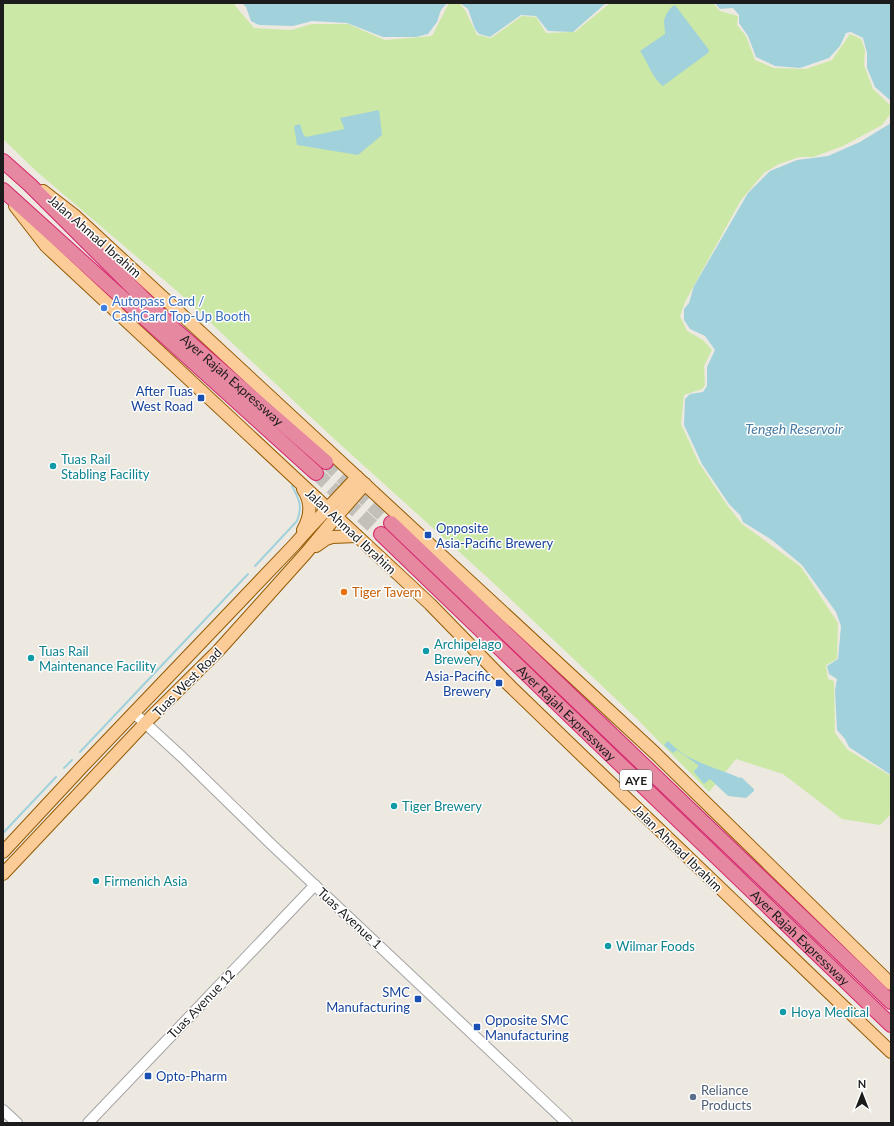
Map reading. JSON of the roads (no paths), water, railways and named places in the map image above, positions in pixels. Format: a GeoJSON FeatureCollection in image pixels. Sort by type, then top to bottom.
{"type":"FeatureCollection","features":[{"type":"Feature","properties":{"kind":"highway","name":"Ayer Rajah Expressway"},"geometry":{"type":"LineString","coordinates":[[3,161],[30,185],[174,328],[326,462]]}},
{"type":"Feature","properties":{"kind":"highway","name":"Ayer Rajah Expressway"},"geometry":{"type":"LineString","coordinates":[[3,191],[316,473]]}},
{"type":"Feature","properties":{"kind":"highway","name":"Ayer Rajah Expressway"},"geometry":{"type":"LineString","coordinates":[[391,523],[891,1002]]}},
{"type":"Feature","properties":{"kind":"highway","name":"Ayer Rajah Expressway"},"geometry":{"type":"LineString","coordinates":[[381,534],[891,1025]]}},
{"type":"Feature","properties":{"kind":"main road","name":"Jalan Ahmad Ibrahim"},"geometry":{"type":"LineString","coordinates":[[30,185],[41,189],[74,215],[361,480],[655,753],[891,984]]}},
{"type":"Feature","properties":{"kind":"main road","name":"Jalan Ahmad Ibrahim"},"geometry":{"type":"LineString","coordinates":[[3,191],[46,246],[430,604],[510,686],[891,1052]]}},
{"type":"Feature","properties":{"kind":"main road","name":"Tuas West Road"},"geometry":{"type":"LineString","coordinates":[[3,874],[146,723],[218,651],[306,553],[332,513],[361,480]]}},
{"type":"Feature","properties":{"kind":"main road"},"geometry":{"type":"LineString","coordinates":[[295,544],[305,526],[310,509],[308,496],[299,483]]}},
{"type":"Feature","properties":{"kind":"main road","name":"Tuas West Road"},"geometry":{"type":"LineString","coordinates":[[3,852],[321,516],[332,513]]}},
{"type":"Feature","properties":{"kind":"main road"},"geometry":{"type":"LineString","coordinates":[[306,553],[326,539],[332,537],[357,536]]}},
{"type":"Feature","properties":{"kind":"street","name":"Tuas Avenue 1"},"geometry":{"type":"LineString","coordinates":[[134,713],[567,1123]]}},
{"type":"Feature","properties":{"kind":"street","name":"Tuas Avenue 12"},"geometry":{"type":"LineString","coordinates":[[88,1123],[315,885]]}},
{"type":"Feature","properties":{"kind":"street"},"geometry":{"type":"LineString","coordinates":[[3,1110],[17,1123]]}},
{"type":"Feature","properties":{"kind":"water"},"geometry":{"type":"Polygon","coordinates":[[[242,3],[447,3],[441,10],[437,22],[428,34],[416,37],[383,37],[347,23],[312,21],[293,26],[259,25],[251,21],[246,7],[242,3]]]}},
{"type":"Feature","properties":{"kind":"water"},"geometry":{"type":"Polygon","coordinates":[[[460,3],[606,3],[573,32],[548,31],[536,16],[521,15],[490,37],[479,34],[475,29],[468,9],[460,3]]]}},
{"type":"Feature","properties":{"kind":"water"},"geometry":{"type":"Polygon","coordinates":[[[715,3],[891,3],[891,101],[875,87],[867,68],[867,53],[863,38],[851,32],[846,33],[840,46],[829,58],[800,68],[775,66],[756,57],[748,36],[739,23],[739,15],[733,8],[720,9],[715,3]]]}},
{"type":"Feature","properties":{"kind":"water"},"geometry":{"type":"Polygon","coordinates":[[[675,5],[709,50],[708,53],[663,86],[653,74],[640,51],[665,34],[665,19],[670,9],[675,5]]]}},
{"type":"Feature","properties":{"kind":"water"},"geometry":{"type":"Polygon","coordinates":[[[379,110],[382,135],[358,155],[297,145],[294,126],[300,124],[303,134],[306,137],[344,129],[340,118],[379,110]]]}},
{"type":"Feature","properties":{"kind":"water","name":"Tengeh Reservoir"},"geometry":{"type":"Polygon","coordinates":[[[891,123],[891,775],[849,747],[845,739],[837,730],[835,690],[837,679],[829,674],[827,666],[838,659],[841,626],[836,612],[802,565],[772,540],[743,522],[740,515],[729,504],[702,464],[684,425],[685,399],[690,394],[703,392],[707,386],[707,367],[715,350],[705,336],[690,329],[684,320],[684,309],[689,303],[694,286],[748,193],[770,171],[797,160],[828,156],[860,142],[891,123]]]}},
{"type":"Feature","properties":{"kind":"water"},"geometry":{"type":"Polygon","coordinates":[[[668,741],[692,759],[740,778],[741,777],[754,789],[754,791],[746,798],[728,796],[710,779],[704,784],[694,772],[698,765],[677,750],[673,753],[664,745],[668,741]]]}},
{"type":"Feature","properties":{"kind":"waterway"},"geometry":{"type":"LineString","coordinates":[[255,566],[297,521],[300,507],[297,495],[292,486]]}},
{"type":"Feature","properties":{"kind":"waterway"},"geometry":{"type":"LineString","coordinates":[[80,752],[248,574]]}},
{"type":"Feature","properties":{"kind":"waterway"},"geometry":{"type":"LineString","coordinates":[[64,768],[72,760]]}},
{"type":"Feature","properties":{"kind":"waterway"},"geometry":{"type":"LineString","coordinates":[[3,833],[56,777]]}},
{"type":"Feature","properties":{"kind":"tunnel"},"geometry":{"type":"LineString","coordinates":[[326,462],[391,523]]}},
{"type":"Feature","properties":{"kind":"tunnel"},"geometry":{"type":"LineString","coordinates":[[316,473],[381,534]]}},
{"type":"Feature","properties":{"kind":"place","name":"Autopass Card / CashCard Top-Up Booth"},"geometry":{"type":"Point","coordinates":[104,308]}},
{"type":"Feature","properties":{"kind":"place","name":"After Tuas West Road"},"geometry":{"type":"Point","coordinates":[201,398]}},
{"type":"Feature","properties":{"kind":"place","name":"Tuas Rail Stabling Facility"},"geometry":{"type":"Point","coordinates":[53,466]}},
{"type":"Feature","properties":{"kind":"place","name":"Opposite Asia-Pacific Brewery"},"geometry":{"type":"Point","coordinates":[428,535]}},
{"type":"Feature","properties":{"kind":"place","name":"Tiger Tavern"},"geometry":{"type":"Point","coordinates":[344,592]}},
{"type":"Feature","properties":{"kind":"place","name":"Archipelago Brewery"},"geometry":{"type":"Point","coordinates":[426,651]}},
{"type":"Feature","properties":{"kind":"place","name":"Tuas Rail Maintenance Facility"},"geometry":{"type":"Point","coordinates":[31,658]}},
{"type":"Feature","properties":{"kind":"place","name":"Asia-Pacific Brewery"},"geometry":{"type":"Point","coordinates":[499,683]}},
{"type":"Feature","properties":{"kind":"place","name":"Tiger Brewery"},"geometry":{"type":"Point","coordinates":[394,806]}},
{"type":"Feature","properties":{"kind":"place","name":"Firmenich Asia"},"geometry":{"type":"Point","coordinates":[96,881]}},
{"type":"Feature","properties":{"kind":"place","name":"Wilmar Foods"},"geometry":{"type":"Point","coordinates":[608,946]}},
{"type":"Feature","properties":{"kind":"place","name":"SMC Manufacturing"},"geometry":{"type":"Point","coordinates":[418,999]}},
{"type":"Feature","properties":{"kind":"place","name":"Hoya Medical"},"geometry":{"type":"Point","coordinates":[783,1012]}},
{"type":"Feature","properties":{"kind":"place","name":"Opposite SMC Manufacturing"},"geometry":{"type":"Point","coordinates":[477,1027]}},
{"type":"Feature","properties":{"kind":"place","name":"Opto-Pharm"},"geometry":{"type":"Point","coordinates":[148,1076]}},
{"type":"Feature","properties":{"kind":"place","name":"Reliance Products"},"geometry":{"type":"Point","coordinates":[693,1097]}}]}
